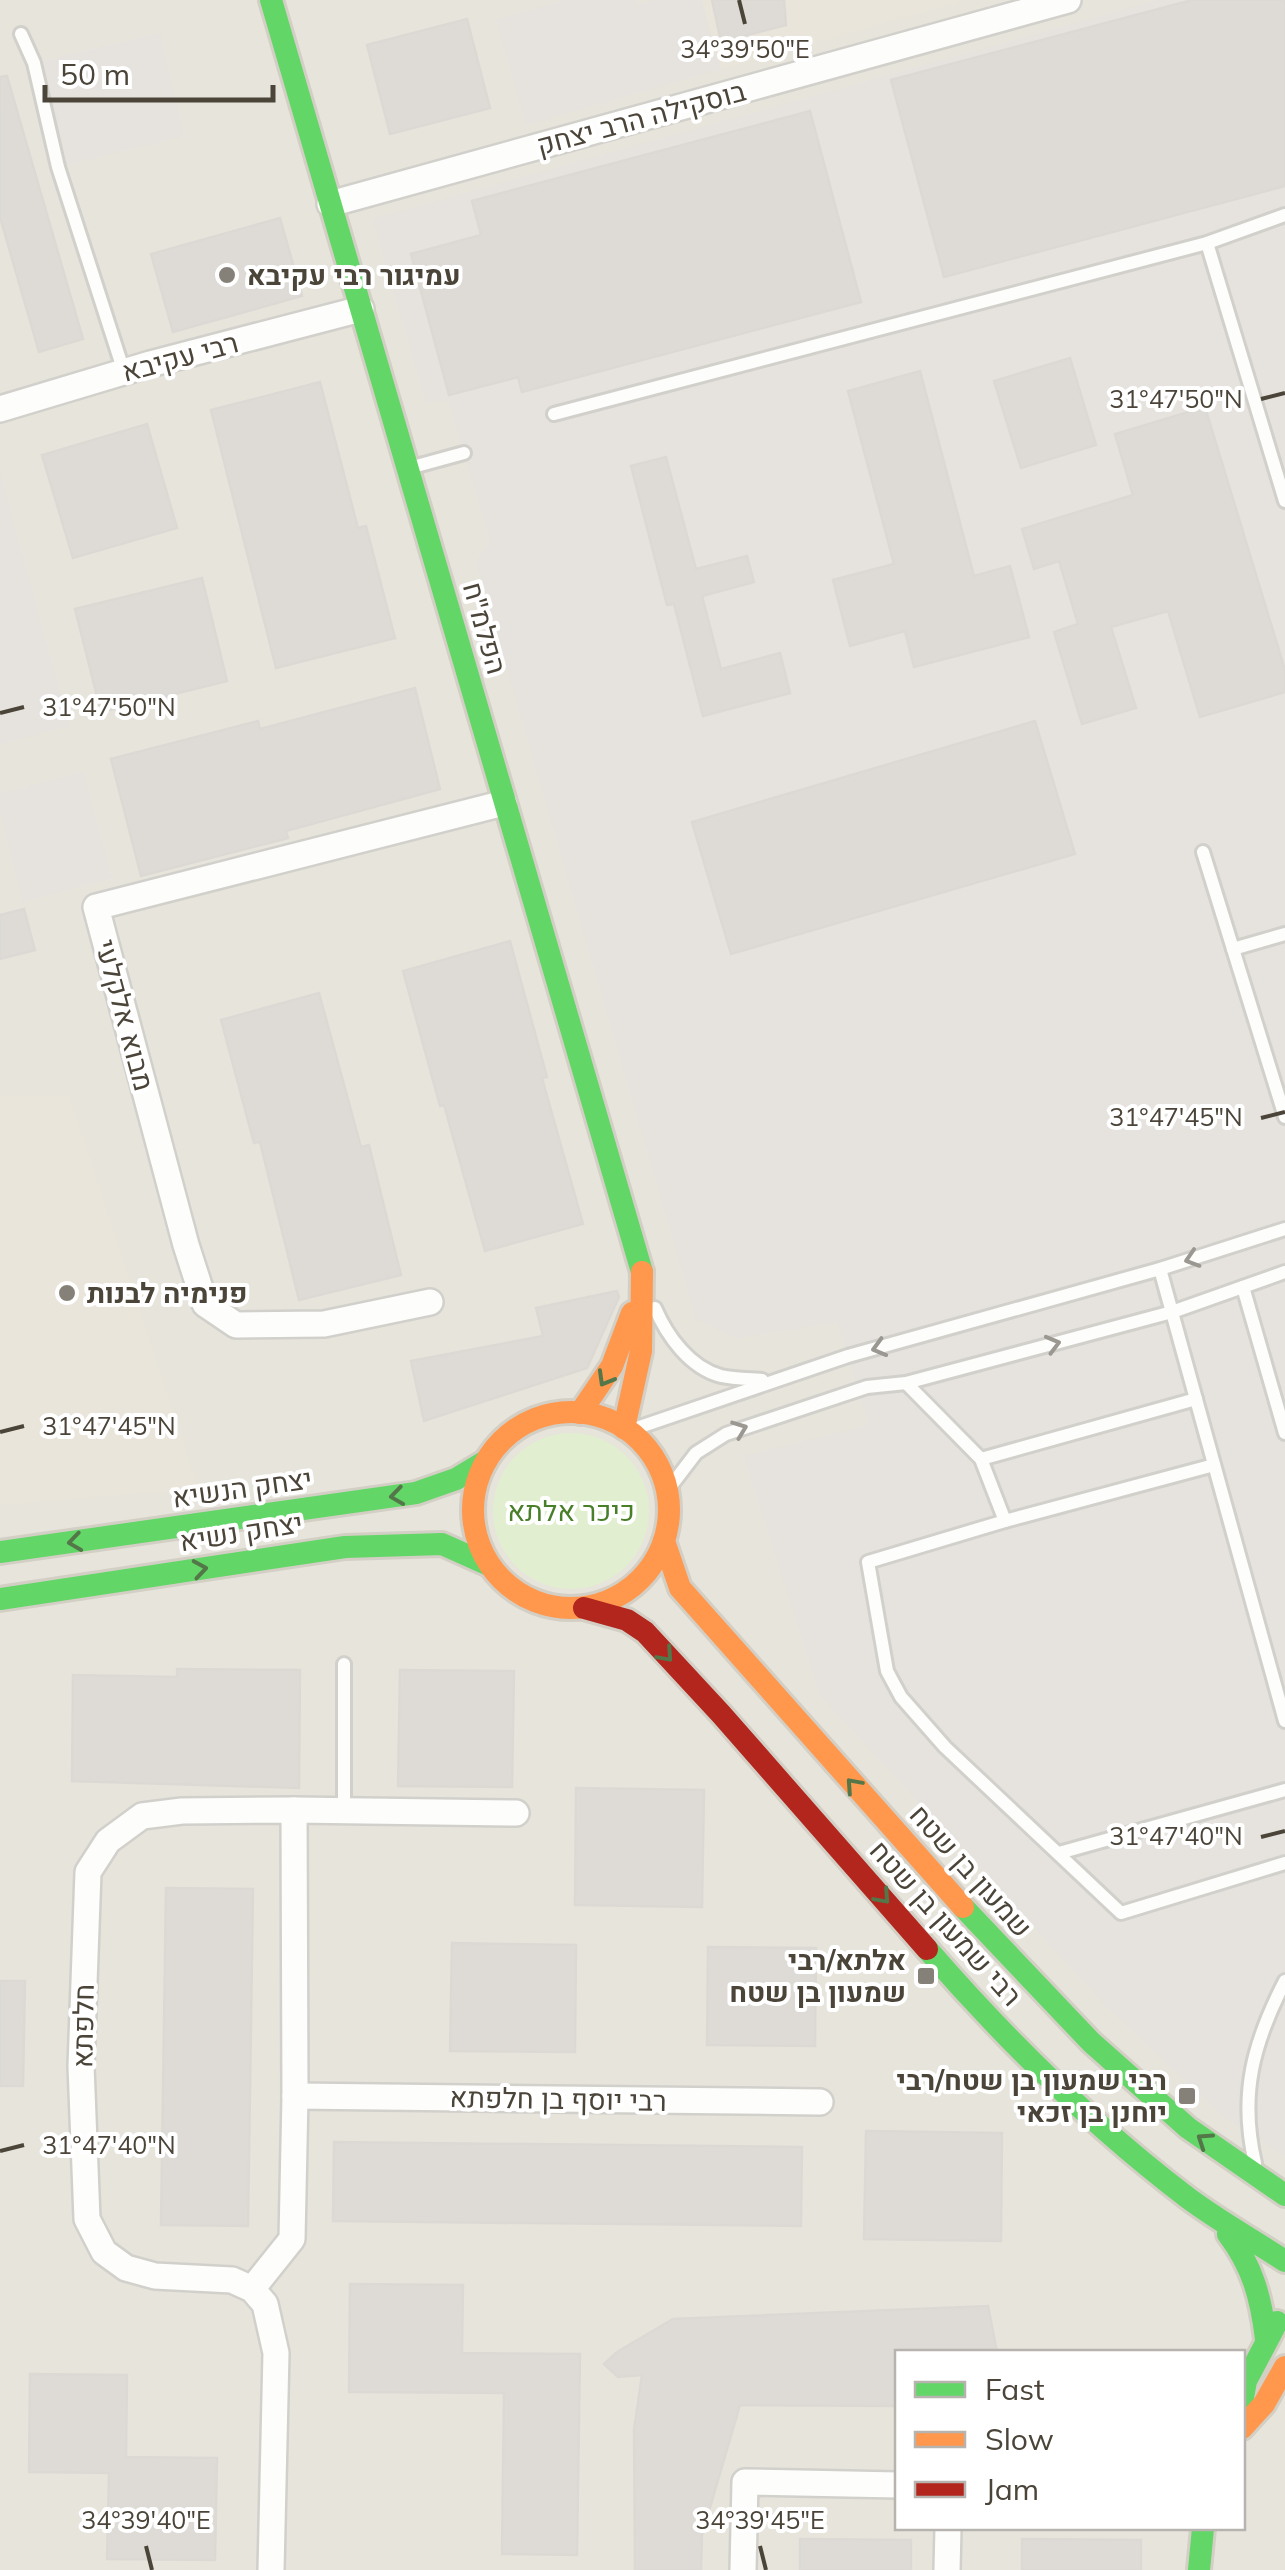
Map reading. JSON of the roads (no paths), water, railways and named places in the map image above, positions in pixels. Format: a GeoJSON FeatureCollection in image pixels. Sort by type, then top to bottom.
{"type":"FeatureCollection","features":[{"type":"Feature","properties":{"kind":"street","name":"הפלמ\"ח"},"geometry":{"type":"LineString","coordinates":[[271,0],[642,1273]]}},
{"type":"Feature","properties":{"kind":"street","name":"בוסקילה הרב יצחק"},"geometry":{"type":"LineString","coordinates":[[330,204],[1068,0]]}},
{"type":"Feature","properties":{"kind":"street","name":"רבי עקיבא"},"geometry":{"type":"LineString","coordinates":[[0,409],[360,309]]}},
{"type":"Feature","properties":{"kind":"street","name":"מבוא אלקלעי"},"geometry":{"type":"LineString","coordinates":[[430,1302],[324,1324],[236,1325],[205,1304],[96,907],[504,804]]}},
{"type":"Feature","properties":{"kind":"street"},"geometry":{"type":"LineString","coordinates":[[580,1413],[598,1392],[628,1333],[642,1273]]}},
{"type":"Feature","properties":{"kind":"street"},"geometry":{"type":"LineString","coordinates":[[626,1429],[644,1344],[642,1273]]}},
{"type":"Feature","properties":{"kind":"street"},"geometry":{"type":"LineString","coordinates":[[580,1413],[610,1420],[626,1429],[657,1463],[667,1490],[669,1516],[664,1542],[649,1570],[615,1598],[584,1608],[562,1608],[530,1600],[511,1589],[488,1565],[475,1535],[474,1491],[486,1460],[508,1435],[547,1415],[580,1413]]}},
{"type":"Feature","properties":{"kind":"street","name":"יצחק הנשיא"},"geometry":{"type":"LineString","coordinates":[[0,1552],[416,1493],[456,1479],[486,1460]]}},
{"type":"Feature","properties":{"kind":"street","name":"שמעון בן שטח"},"geometry":{"type":"LineString","coordinates":[[664,1542],[680,1588],[995,1943],[1091,2042],[1188,2128],[1285,2194]]}},
{"type":"Feature","properties":{"kind":"street","name":"יצחק נשיא"},"geometry":{"type":"LineString","coordinates":[[0,1599],[345,1546],[442,1544],[488,1565]]}},
{"type":"Feature","properties":{"kind":"street","name":"רבי שמעון בן שטח"},"geometry":{"type":"LineString","coordinates":[[584,1608],[627,1620],[645,1632],[1016,2046],[1112,2140],[1222,2225],[1285,2261]]}},
{"type":"Feature","properties":{"kind":"street"},"geometry":{"type":"LineString","coordinates":[[271,2570],[276,2353],[265,2304],[252,2289],[292,2239],[296,2096],[294,1810],[516,1814]]}},
{"type":"Feature","properties":{"kind":"street","name":"חלפתא"},"geometry":{"type":"LineString","coordinates":[[252,2289],[232,2280],[155,2276],[126,2268],[104,2252],[86,2218],[81,2066],[88,1872],[108,1840],[142,1816],[182,1811],[294,1810]]}},
{"type":"Feature","properties":{"kind":"street","name":"רבי יוסף בן חלפתא"},"geometry":{"type":"LineString","coordinates":[[296,2096],[820,2102]]}},
{"type":"Feature","properties":{"kind":"street"},"geometry":{"type":"LineString","coordinates":[[1222,2225],[1250,2261],[1259,2286],[1266,2339]]}},
{"type":"Feature","properties":{"kind":"street"},"geometry":{"type":"LineString","coordinates":[[1245,2386],[1285,2308]]}},
{"type":"Feature","properties":{"kind":"street"},"geometry":{"type":"LineString","coordinates":[[1245,2425],[1264,2404],[1285,2367]]}},
{"type":"Feature","properties":{"kind":"street"},"geometry":{"type":"LineString","coordinates":[[743,2570],[745,2482],[895,2485]]}},
{"type":"Feature","properties":{"kind":"street"},"geometry":{"type":"LineString","coordinates":[[947,2570],[948,2530]]}},
{"type":"Feature","properties":{"kind":"street"},"geometry":{"type":"LineString","coordinates":[[1199,2570],[1203,2530]]}},
{"type":"Feature","properties":{"kind":"lane"},"geometry":{"type":"LineString","coordinates":[[22,34],[34,63],[58,166],[124,372]]}},
{"type":"Feature","properties":{"kind":"lane"},"geometry":{"type":"LineString","coordinates":[[554,414],[1207,243],[1285,215]]}},
{"type":"Feature","properties":{"kind":"lane"},"geometry":{"type":"LineString","coordinates":[[1207,243],[1285,501]]}},
{"type":"Feature","properties":{"kind":"lane"},"geometry":{"type":"LineString","coordinates":[[407,469],[464,453]]}},
{"type":"Feature","properties":{"kind":"lane"},"geometry":{"type":"LineString","coordinates":[[1203,852],[1285,1117]]}},
{"type":"Feature","properties":{"kind":"lane"},"geometry":{"type":"LineString","coordinates":[[1233,949],[1285,934]]}},
{"type":"Feature","properties":{"kind":"lane"},"geometry":{"type":"LineString","coordinates":[[626,1429],[770,1381],[1285,1230]]}},
{"type":"Feature","properties":{"kind":"lane"},"geometry":{"type":"LineString","coordinates":[[1160,1269],[1285,1721]]}},
{"type":"Feature","properties":{"kind":"lane"},"geometry":{"type":"LineString","coordinates":[[667,1490],[696,1453],[726,1434],[867,1387],[906,1384],[1172,1312],[1285,1272]]}},
{"type":"Feature","properties":{"kind":"lane"},"geometry":{"type":"LineString","coordinates":[[642,1273],[662,1324],[691,1361],[720,1376],[770,1381]]}},
{"type":"Feature","properties":{"kind":"lane"},"geometry":{"type":"LineString","coordinates":[[1243,1287],[1285,1433]]}},
{"type":"Feature","properties":{"kind":"lane"},"geometry":{"type":"LineString","coordinates":[[906,1384],[980,1459],[1005,1521]]}},
{"type":"Feature","properties":{"kind":"lane"},"geometry":{"type":"LineString","coordinates":[[980,1459],[1196,1399]]}},
{"type":"Feature","properties":{"kind":"lane"},"geometry":{"type":"LineString","coordinates":[[1214,1466],[868,1562],[887,1671],[901,1697],[945,1747],[1121,1912],[1285,1863]]}},
{"type":"Feature","properties":{"kind":"lane"},"geometry":{"type":"LineString","coordinates":[[344,1664],[344,1812]]}},
{"type":"Feature","properties":{"kind":"lane"},"geometry":{"type":"LineString","coordinates":[[1059,1853],[1285,1790]]}},
{"type":"Feature","properties":{"kind":"lane"},"geometry":{"type":"LineString","coordinates":[[1258,2176],[1247,2117],[1251,2063],[1259,2036],[1285,1982]]}},
{"type":"Feature","properties":{"kind":"place","name":"עמיגור רבי עקיבא"},"geometry":{"type":"Point","coordinates":[227,275]}},
{"type":"Feature","properties":{"kind":"place","name":"פנימיה לבנות"},"geometry":{"type":"Point","coordinates":[67,1293]}},
{"type":"Feature","properties":{"kind":"place","name":"אלתא/רבי שמעון בן שטח"},"geometry":{"type":"Point","coordinates":[926,1976]}},
{"type":"Feature","properties":{"kind":"place","name":"רבי שמעון בן שטח/רבי יוחנן בן זכאי"},"geometry":{"type":"Point","coordinates":[1187,2096]}},
{"type":"Feature","properties":{"kind":"park label","name":"כיכר אלתא"},"geometry":{"type":"Point","coordinates":[571,1511]}}]}
